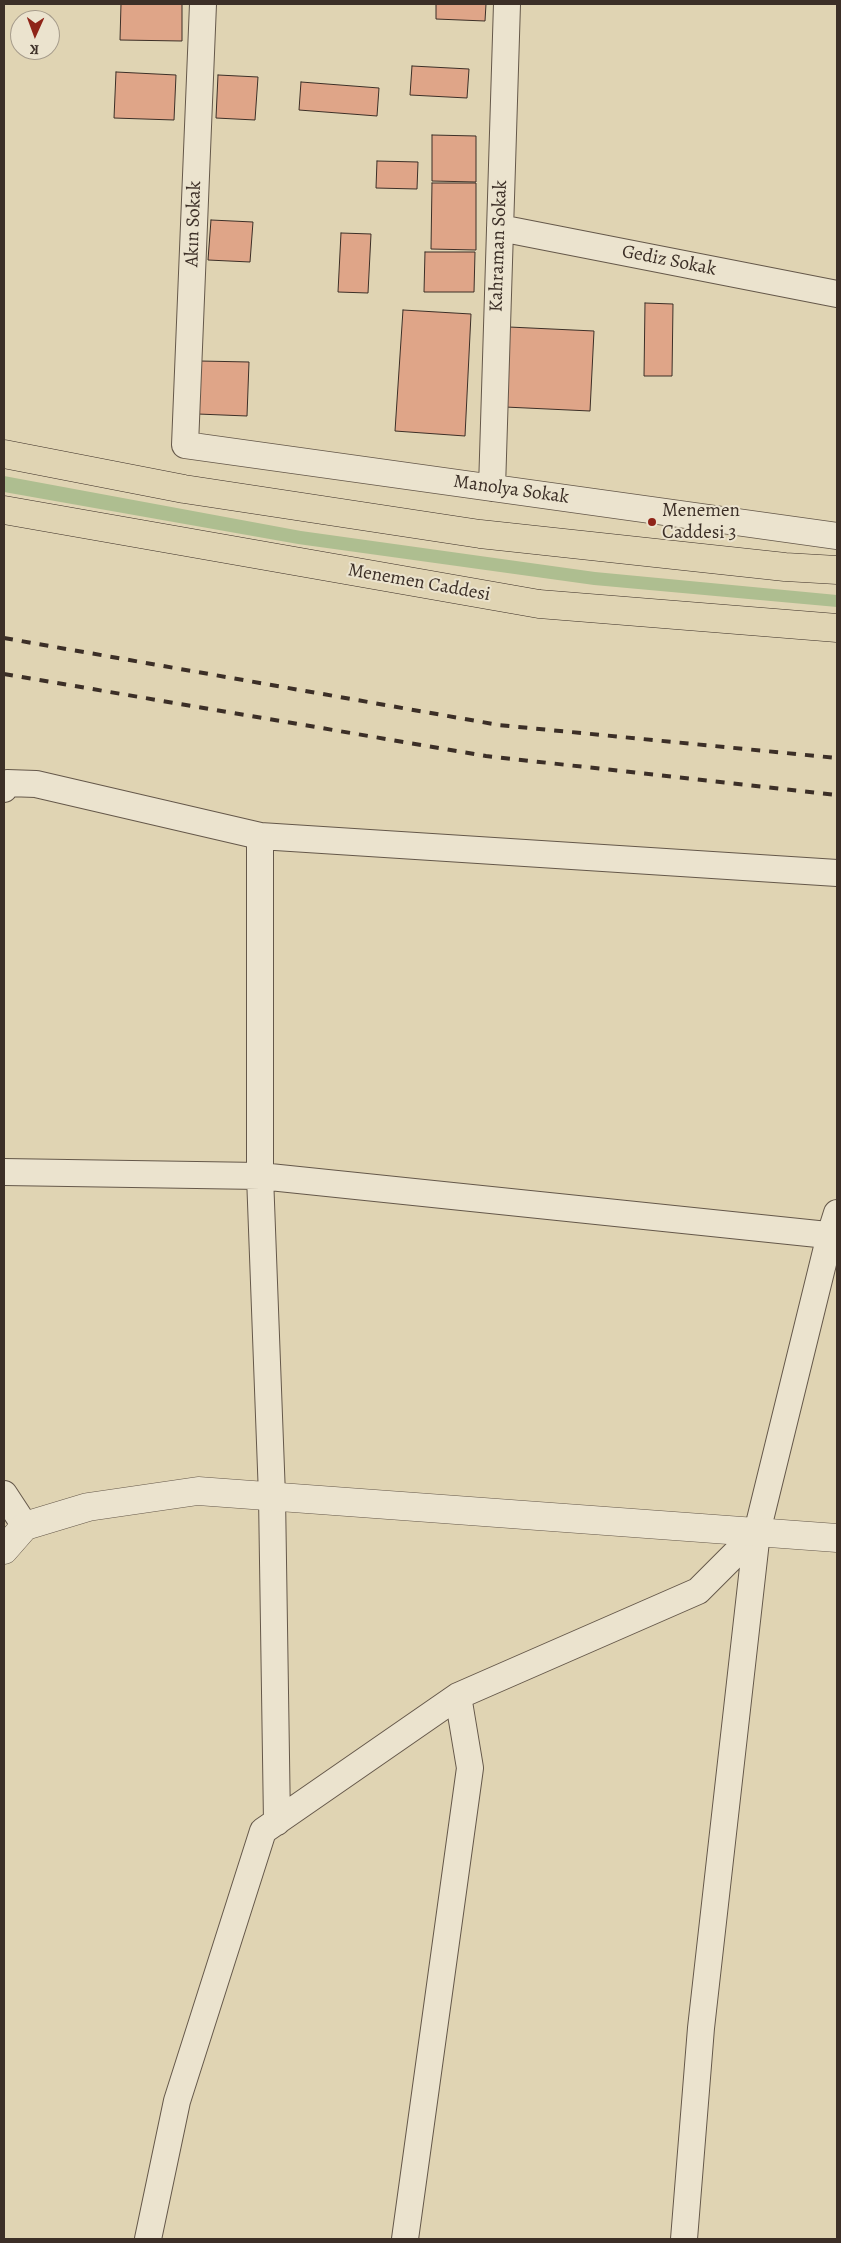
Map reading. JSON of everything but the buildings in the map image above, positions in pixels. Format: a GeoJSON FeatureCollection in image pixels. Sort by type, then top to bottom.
{"type":"FeatureCollection","features":[{"type":"Feature","properties":{"kind":"highway"},"geometry":{"type":"LineString","coordinates":[[4,454],[184,489],[480,534],[785,567],[837,570]]}},
{"type":"Feature","properties":{"kind":"highway","name":"Menemen Caddesi"},"geometry":{"type":"LineString","coordinates":[[4,510],[539,604],[837,628]]}},
{"type":"Feature","properties":{"kind":"street","name":"Akın Sokak"},"geometry":{"type":"LineString","coordinates":[[185,445],[203,4]]}},
{"type":"Feature","properties":{"kind":"street","name":"Kahraman Sokak"},"geometry":{"type":"LineString","coordinates":[[492,488],[507,4]]}},
{"type":"Feature","properties":{"kind":"street","name":"Gediz Sokak"},"geometry":{"type":"LineString","coordinates":[[500,228],[837,294]]}},
{"type":"Feature","properties":{"kind":"street","name":"Manolya Sokak"},"geometry":{"type":"LineString","coordinates":[[185,445],[837,536]]}},
{"type":"Feature","properties":{"kind":"street"},"geometry":{"type":"LineString","coordinates":[[4,790],[7,783],[36,784],[260,836],[837,873]]}},
{"type":"Feature","properties":{"kind":"street"},"geometry":{"type":"LineString","coordinates":[[260,836],[260,1176],[272,1496],[276,1822]]}},
{"type":"Feature","properties":{"kind":"street"},"geometry":{"type":"LineString","coordinates":[[4,1172],[260,1176],[835,1228],[757,1532],[701,2028],[684,2239]]}},
{"type":"Feature","properties":{"kind":"street"},"geometry":{"type":"LineString","coordinates":[[4,1550],[25,1526],[88,1507],[198,1491],[837,1538]]}},
{"type":"Feature","properties":{"kind":"street"},"geometry":{"type":"LineString","coordinates":[[4,1494],[25,1526]]}},
{"type":"Feature","properties":{"kind":"street"},"geometry":{"type":"LineString","coordinates":[[148,2239],[180,2091],[263,1831],[458,1696],[698,1590],[757,1532]]}},
{"type":"Feature","properties":{"kind":"street"},"geometry":{"type":"LineString","coordinates":[[405,2239],[470,1768],[458,1696]]}},
{"type":"Feature","properties":{"kind":"green space"},"geometry":{"type":"Polygon","coordinates":[[[4,476],[301,531],[595,572],[837,595],[837,607],[594,585],[298,544],[4,492],[4,476]]]}},
{"type":"Feature","properties":{"kind":"railway"},"geometry":{"type":"LineString","coordinates":[[4,638],[499,725],[837,758]]}},
{"type":"Feature","properties":{"kind":"railway"},"geometry":{"type":"LineString","coordinates":[[4,674],[486,756],[837,795]]}},
{"type":"Feature","properties":{"kind":"place","name":"Menemen Caddesi 3"},"geometry":{"type":"Point","coordinates":[652,522]}}]}
